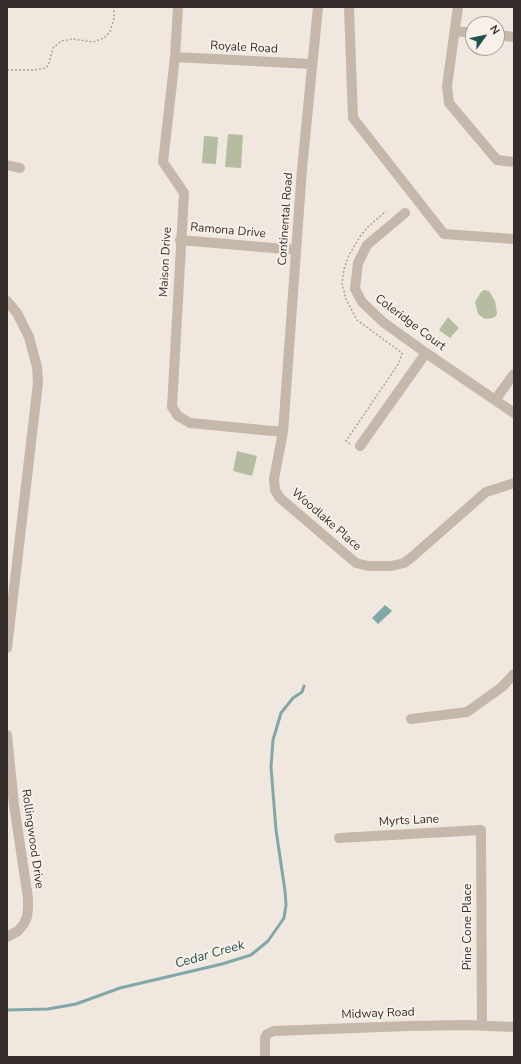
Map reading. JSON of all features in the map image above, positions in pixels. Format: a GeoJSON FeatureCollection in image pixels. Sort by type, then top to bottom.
{"type":"FeatureCollection","features":[{"type":"Feature","properties":{"kind":"street","name":"Maison Drive"},"geometry":{"type":"LineString","coordinates":[[178,7],[175,57],[163,162],[184,193],[180,240],[172,406],[178,416],[190,422],[283,432]]}},
{"type":"Feature","properties":{"kind":"street","name":"Continental Road"},"geometry":{"type":"LineString","coordinates":[[283,432],[302,169],[318,7]]}},
{"type":"Feature","properties":{"kind":"street"},"geometry":{"type":"LineString","coordinates":[[349,7],[353,118],[444,234],[514,239]]}},
{"type":"Feature","properties":{"kind":"street"},"geometry":{"type":"LineString","coordinates":[[458,7],[447,86],[449,103],[497,160],[514,162]]}},
{"type":"Feature","properties":{"kind":"street"},"geometry":{"type":"LineString","coordinates":[[455,31],[465,32]]}},
{"type":"Feature","properties":{"kind":"street","name":"Royale Road"},"geometry":{"type":"LineString","coordinates":[[175,57],[312,64]]}},
{"type":"Feature","properties":{"kind":"street"},"geometry":{"type":"LineString","coordinates":[[7,165],[20,168]]}},
{"type":"Feature","properties":{"kind":"street","name":"Coleridge Court"},"geometry":{"type":"LineString","coordinates":[[405,213],[367,245],[358,263],[355,289],[362,302],[383,322],[514,413]]}},
{"type":"Feature","properties":{"kind":"street","name":"Ramona Drive"},"geometry":{"type":"LineString","coordinates":[[180,240],[296,250]]}},
{"type":"Feature","properties":{"kind":"street"},"geometry":{"type":"LineString","coordinates":[[7,301],[17,313],[29,337],[37,367],[38,383],[7,648]]}},
{"type":"Feature","properties":{"kind":"street"},"geometry":{"type":"LineString","coordinates":[[356,445],[426,353]]}},
{"type":"Feature","properties":{"kind":"street"},"geometry":{"type":"LineString","coordinates":[[495,400],[514,374]]}},
{"type":"Feature","properties":{"kind":"street","name":"Woodlake Place"},"geometry":{"type":"LineString","coordinates":[[283,432],[274,479],[275,490],[280,498],[356,563],[368,566],[391,566],[404,563],[486,492],[514,483]]}},
{"type":"Feature","properties":{"kind":"street"},"geometry":{"type":"LineString","coordinates":[[411,719],[467,712],[502,687],[514,674]]}},
{"type":"Feature","properties":{"kind":"street"},"geometry":{"type":"LineString","coordinates":[[502,687],[514,685]]}},
{"type":"Feature","properties":{"kind":"street","name":"Rollingwood Drive"},"geometry":{"type":"LineString","coordinates":[[7,735],[14,805],[28,898],[27,917],[23,925],[18,931],[7,937]]}},
{"type":"Feature","properties":{"kind":"street","name":"Myrts Lane"},"geometry":{"type":"LineString","coordinates":[[339,838],[481,830]]}},
{"type":"Feature","properties":{"kind":"street","name":"Pine Cone Place"},"geometry":{"type":"LineString","coordinates":[[481,830],[482,1025]]}},
{"type":"Feature","properties":{"kind":"street","name":"Midway Road"},"geometry":{"type":"LineString","coordinates":[[265,1057],[265,1038],[267,1034],[274,1031],[409,1026],[482,1025],[514,1027]]}},
{"type":"Feature","properties":{"kind":"path"},"geometry":{"type":"LineString","coordinates":[[7,70],[33,70],[46,68],[53,48],[61,41],[73,40],[93,42],[104,38],[110,32],[114,18],[114,7]]}},
{"type":"Feature","properties":{"kind":"path"},"geometry":{"type":"LineString","coordinates":[[356,445],[346,441],[399,363],[402,353],[357,320],[346,300],[342,284],[344,269],[353,248],[369,226],[386,211]]}},
{"type":"Feature","properties":{"kind":"green space"},"geometry":{"type":"Polygon","coordinates":[[[228,134],[243,135],[241,168],[225,167],[228,134]]]}},
{"type":"Feature","properties":{"kind":"green space"},"geometry":{"type":"Polygon","coordinates":[[[204,136],[218,137],[216,164],[202,163],[204,136]]]}},
{"type":"Feature","properties":{"kind":"green space"},"geometry":{"type":"Polygon","coordinates":[[[484,290],[489,291],[495,301],[497,313],[493,318],[485,319],[478,314],[475,302],[484,290]]]}},
{"type":"Feature","properties":{"kind":"green space"},"geometry":{"type":"Polygon","coordinates":[[[448,317],[459,328],[450,338],[439,330],[448,317]]]}},
{"type":"Feature","properties":{"kind":"green space"},"geometry":{"type":"Polygon","coordinates":[[[237,451],[257,456],[252,476],[233,471],[237,451]]]}},
{"type":"Feature","properties":{"kind":"water"},"geometry":{"type":"Polygon","coordinates":[[[385,605],[392,611],[378,624],[372,618],[385,605]]]}},
{"type":"Feature","properties":{"kind":"waterway","name":"Cedar Creek"},"geometry":{"type":"LineString","coordinates":[[7,1010],[48,1009],[76,1004],[120,988],[222,964],[251,955],[268,941],[284,918],[286,905],[276,830],[271,767],[273,740],[281,713],[293,698],[302,692],[304,686]]}}]}
